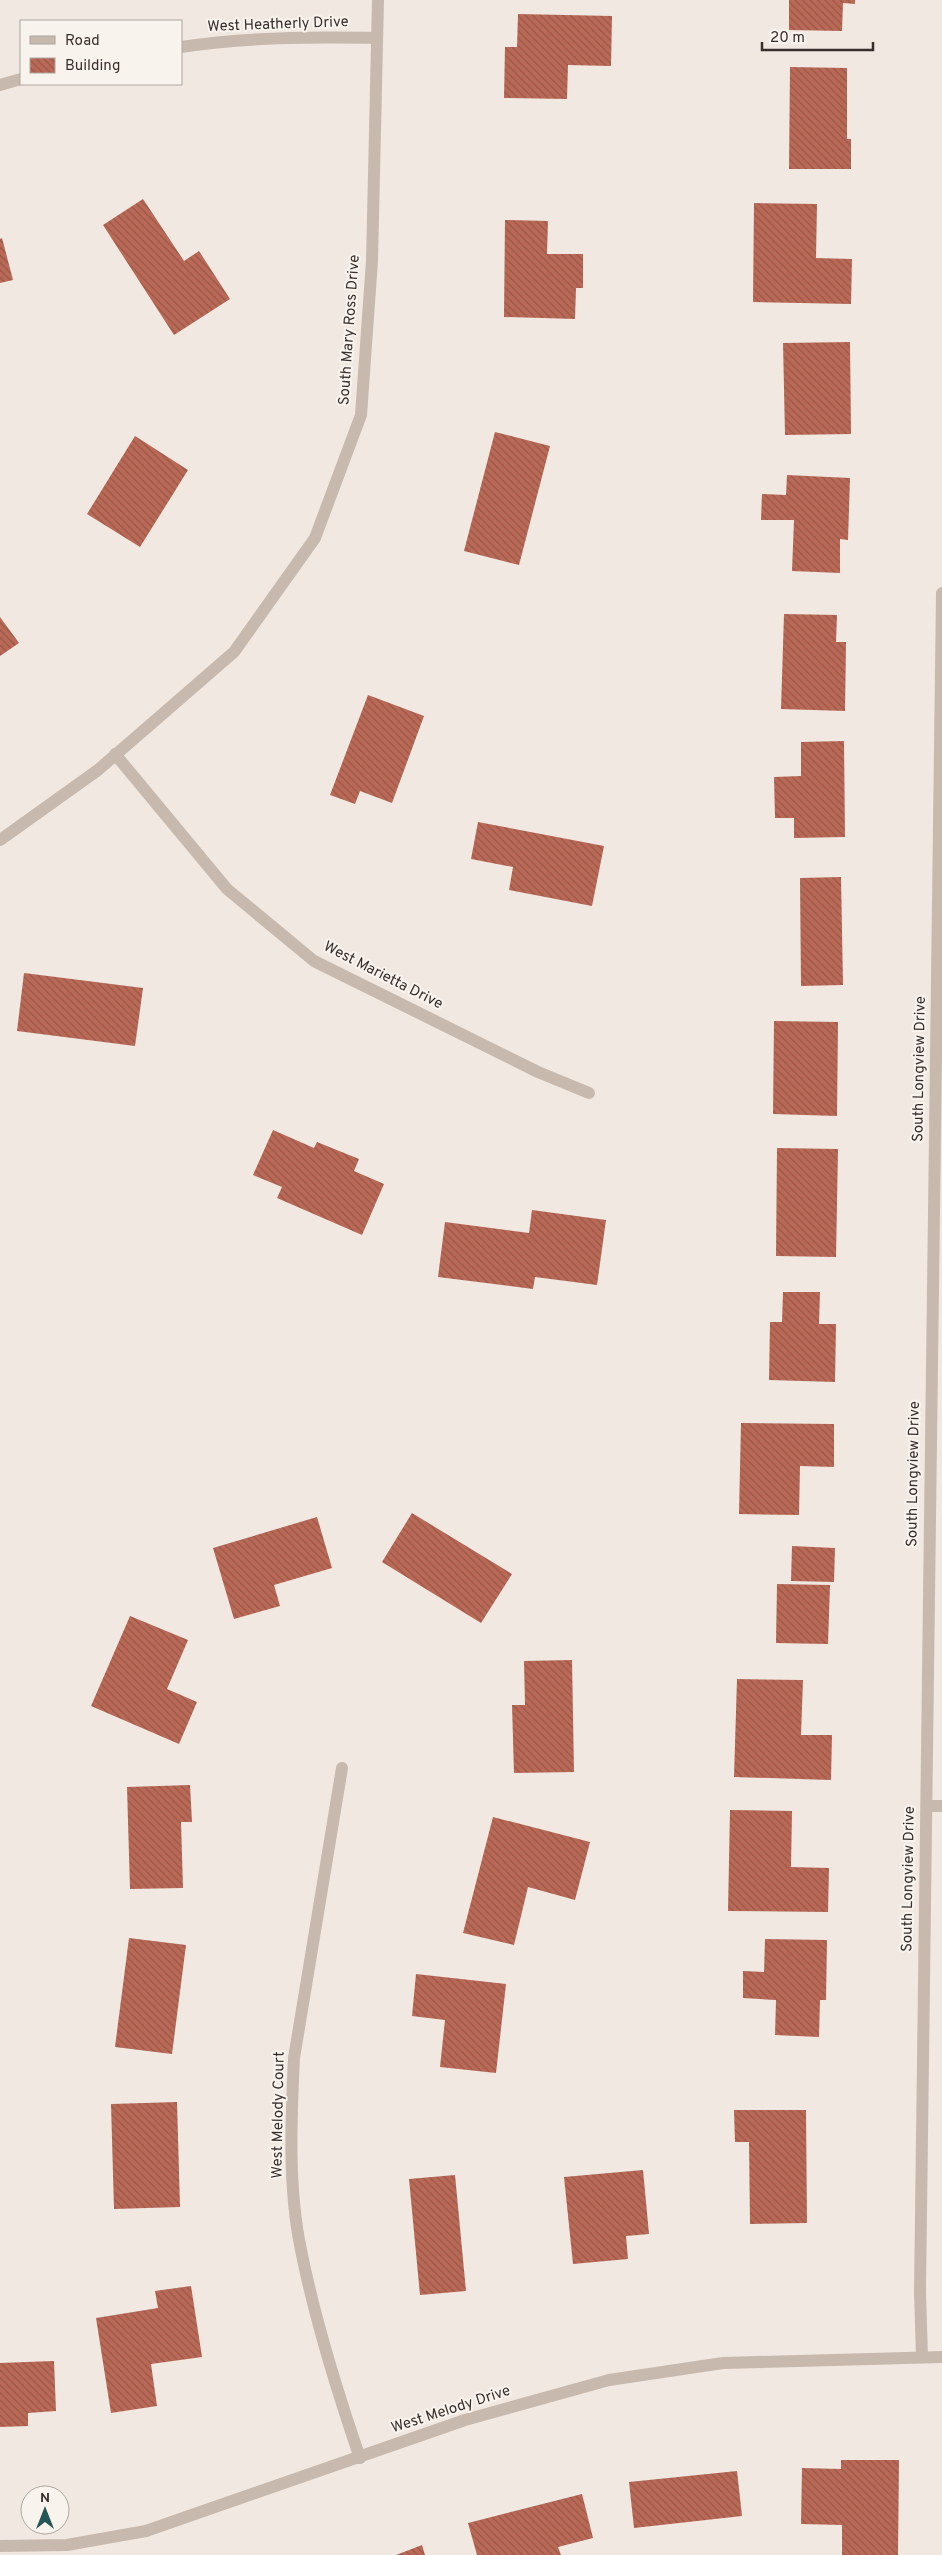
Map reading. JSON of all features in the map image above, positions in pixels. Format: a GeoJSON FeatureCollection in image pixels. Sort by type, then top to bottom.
{"type":"FeatureCollection","features":[{"type":"Feature","properties":{"kind":"street","name":"South Mary Ross Drive"},"geometry":{"type":"LineString","coordinates":[[0,840],[98,770],[234,652],[315,538],[361,416],[372,261],[378,0]]}},
{"type":"Feature","properties":{"kind":"street","name":"West Heatherly Drive"},"geometry":{"type":"LineString","coordinates":[[182,47],[218,41],[283,38],[377,38]]}},
{"type":"Feature","properties":{"kind":"street"},"geometry":{"type":"LineString","coordinates":[[0,85],[20,79]]}},
{"type":"Feature","properties":{"kind":"street","name":"South Longview Drive"},"geometry":{"type":"LineString","coordinates":[[922,2356],[920,2292],[927,1806],[938,1282],[942,593]]}},
{"type":"Feature","properties":{"kind":"street","name":"West Marietta Drive"},"geometry":{"type":"LineString","coordinates":[[115,754],[227,889],[314,961],[538,1072],[589,1093]]}},
{"type":"Feature","properties":{"kind":"street","name":"West Melody Court"},"geometry":{"type":"LineString","coordinates":[[342,1768],[294,2058],[292,2106],[294,2193],[301,2250],[341,2403],[360,2458]]}},
{"type":"Feature","properties":{"kind":"street"},"geometry":{"type":"LineString","coordinates":[[927,1806],[942,1806]]}},
{"type":"Feature","properties":{"kind":"street","name":"West Melody Drive"},"geometry":{"type":"LineString","coordinates":[[0,2546],[66,2545],[146,2531],[465,2420],[609,2380],[723,2363],[922,2356],[942,2358]]}},
{"type":"Feature","properties":{"kind":"building"},"geometry":{"type":"Polygon","coordinates":[[[789,0],[855,0],[855,4],[843,3],[842,31],[789,30],[789,0]]]}},
{"type":"Feature","properties":{"kind":"building"},"geometry":{"type":"Polygon","coordinates":[[[518,14],[612,16],[611,66],[568,65],[567,99],[504,98],[505,47],[517,47],[518,14]]]}},
{"type":"Feature","properties":{"kind":"building"},"geometry":{"type":"Polygon","coordinates":[[[790,67],[847,68],[847,139],[851,139],[851,169],[789,169],[790,67]]]}},
{"type":"Feature","properties":{"kind":"building"},"geometry":{"type":"Polygon","coordinates":[[[143,199],[184,261],[199,251],[230,299],[174,335],[103,225],[143,199]]]}},
{"type":"Feature","properties":{"kind":"building"},"geometry":{"type":"Polygon","coordinates":[[[754,203],[817,204],[816,258],[852,259],[851,304],[753,302],[754,203]]]}},
{"type":"Feature","properties":{"kind":"building"},"geometry":{"type":"Polygon","coordinates":[[[505,220],[548,221],[547,254],[583,254],[583,288],[576,288],[575,319],[504,317],[505,220]]]}},
{"type":"Feature","properties":{"kind":"building"},"geometry":{"type":"Polygon","coordinates":[[[2,238],[13,280],[0,283],[0,239],[2,238]]]}},
{"type":"Feature","properties":{"kind":"building"},"geometry":{"type":"Polygon","coordinates":[[[850,342],[851,434],[785,435],[783,343],[850,342]]]}},
{"type":"Feature","properties":{"kind":"building"},"geometry":{"type":"Polygon","coordinates":[[[495,432],[550,446],[519,565],[464,551],[495,432]]]}},
{"type":"Feature","properties":{"kind":"building"},"geometry":{"type":"Polygon","coordinates":[[[135,436],[188,470],[140,547],[87,514],[135,436]]]}},
{"type":"Feature","properties":{"kind":"building"},"geometry":{"type":"Polygon","coordinates":[[[787,475],[850,478],[848,540],[840,539],[840,573],[792,571],[794,520],[761,520],[762,494],[786,495],[787,475]]]}},
{"type":"Feature","properties":{"kind":"building"},"geometry":{"type":"Polygon","coordinates":[[[784,614],[837,615],[836,642],[846,642],[845,711],[781,709],[784,614]]]}},
{"type":"Feature","properties":{"kind":"building"},"geometry":{"type":"Polygon","coordinates":[[[0,617],[19,643],[0,656],[0,617]]]}},
{"type":"Feature","properties":{"kind":"building"},"geometry":{"type":"Polygon","coordinates":[[[368,695],[424,716],[392,803],[360,791],[355,804],[330,795],[368,695]]]}},
{"type":"Feature","properties":{"kind":"building"},"geometry":{"type":"Polygon","coordinates":[[[844,741],[845,837],[794,838],[794,818],[775,818],[774,777],[801,776],[801,742],[844,741]]]}},
{"type":"Feature","properties":{"kind":"building"},"geometry":{"type":"Polygon","coordinates":[[[478,822],[604,846],[592,906],[509,890],[513,867],[471,859],[478,822]]]}},
{"type":"Feature","properties":{"kind":"building"},"geometry":{"type":"Polygon","coordinates":[[[841,877],[843,985],[801,986],[800,878],[841,877]]]}},
{"type":"Feature","properties":{"kind":"building"},"geometry":{"type":"Polygon","coordinates":[[[24,973],[143,988],[135,1046],[17,1031],[24,973]]]}},
{"type":"Feature","properties":{"kind":"building"},"geometry":{"type":"Polygon","coordinates":[[[774,1021],[838,1022],[837,1116],[773,1114],[774,1021]]]}},
{"type":"Feature","properties":{"kind":"building"},"geometry":{"type":"Polygon","coordinates":[[[273,1130],[314,1148],[317,1142],[359,1159],[354,1171],[384,1184],[362,1235],[277,1198],[282,1187],[253,1175],[273,1130]]]}},
{"type":"Feature","properties":{"kind":"building"},"geometry":{"type":"Polygon","coordinates":[[[777,1148],[838,1149],[836,1257],[776,1256],[777,1148]]]}},
{"type":"Feature","properties":{"kind":"building"},"geometry":{"type":"Polygon","coordinates":[[[532,1210],[606,1220],[597,1285],[535,1277],[533,1289],[438,1277],[445,1222],[529,1233],[532,1210]]]}},
{"type":"Feature","properties":{"kind":"building"},"geometry":{"type":"Polygon","coordinates":[[[783,1292],[820,1292],[819,1324],[836,1324],[835,1382],[769,1380],[770,1322],[782,1322],[783,1292]]]}},
{"type":"Feature","properties":{"kind":"building"},"geometry":{"type":"Polygon","coordinates":[[[741,1423],[834,1424],[834,1467],[800,1466],[799,1515],[739,1514],[741,1423]]]}},
{"type":"Feature","properties":{"kind":"building"},"geometry":{"type":"Polygon","coordinates":[[[412,1513],[512,1574],[481,1623],[382,1562],[412,1513]]]}},
{"type":"Feature","properties":{"kind":"building"},"geometry":{"type":"Polygon","coordinates":[[[317,1517],[332,1568],[274,1585],[280,1606],[234,1619],[213,1548],[317,1517]]]}},
{"type":"Feature","properties":{"kind":"building"},"geometry":{"type":"Polygon","coordinates":[[[792,1546],[835,1548],[834,1582],[791,1581],[792,1546]]]}},
{"type":"Feature","properties":{"kind":"building"},"geometry":{"type":"Polygon","coordinates":[[[777,1584],[830,1585],[828,1644],[776,1643],[777,1584]]]}},
{"type":"Feature","properties":{"kind":"building"},"geometry":{"type":"Polygon","coordinates":[[[130,1616],[188,1640],[167,1689],[197,1702],[179,1744],[91,1706],[130,1616]]]}},
{"type":"Feature","properties":{"kind":"building"},"geometry":{"type":"Polygon","coordinates":[[[572,1660],[574,1772],[514,1773],[512,1705],[525,1705],[524,1661],[572,1660]]]}},
{"type":"Feature","properties":{"kind":"building"},"geometry":{"type":"Polygon","coordinates":[[[737,1679],[803,1680],[801,1735],[832,1735],[831,1780],[734,1777],[737,1679]]]}},
{"type":"Feature","properties":{"kind":"building"},"geometry":{"type":"Polygon","coordinates":[[[190,1785],[192,1822],[181,1822],[183,1888],[130,1889],[127,1787],[190,1785]]]}},
{"type":"Feature","properties":{"kind":"building"},"geometry":{"type":"Polygon","coordinates":[[[730,1810],[792,1811],[791,1867],[829,1868],[828,1912],[728,1911],[730,1810]]]}},
{"type":"Feature","properties":{"kind":"building"},"geometry":{"type":"Polygon","coordinates":[[[493,1817],[590,1842],[575,1900],[528,1887],[514,1945],[463,1933],[493,1817]]]}},
{"type":"Feature","properties":{"kind":"building"},"geometry":{"type":"Polygon","coordinates":[[[129,1938],[186,1945],[172,2054],[115,2047],[129,1938]]]}},
{"type":"Feature","properties":{"kind":"building"},"geometry":{"type":"Polygon","coordinates":[[[765,1939],[827,1940],[826,2000],[820,2000],[819,2037],[775,2035],[776,2000],[743,1998],[743,1971],[764,1972],[765,1939]]]}},
{"type":"Feature","properties":{"kind":"building"},"geometry":{"type":"Polygon","coordinates":[[[416,1974],[506,1984],[496,2073],[440,2067],[445,2020],[412,2016],[416,1974]]]}},
{"type":"Feature","properties":{"kind":"building"},"geometry":{"type":"Polygon","coordinates":[[[177,2102],[180,2207],[114,2209],[111,2104],[177,2102]]]}},
{"type":"Feature","properties":{"kind":"building"},"geometry":{"type":"Polygon","coordinates":[[[734,2110],[806,2110],[807,2223],[750,2224],[749,2142],[735,2142],[734,2110]]]}},
{"type":"Feature","properties":{"kind":"building"},"geometry":{"type":"Polygon","coordinates":[[[643,2170],[649,2234],[626,2236],[628,2259],[573,2264],[564,2177],[643,2170]]]}},
{"type":"Feature","properties":{"kind":"building"},"geometry":{"type":"Polygon","coordinates":[[[455,2175],[466,2291],[420,2295],[409,2179],[455,2175]]]}},
{"type":"Feature","properties":{"kind":"building"},"geometry":{"type":"Polygon","coordinates":[[[191,2286],[202,2357],[151,2364],[157,2406],[111,2413],[96,2318],[158,2308],[155,2291],[191,2286]]]}},
{"type":"Feature","properties":{"kind":"building"},"geometry":{"type":"Polygon","coordinates":[[[54,2361],[56,2411],[28,2413],[28,2426],[0,2427],[0,2363],[54,2361]]]}},
{"type":"Feature","properties":{"kind":"building"},"geometry":{"type":"Polygon","coordinates":[[[841,2460],[899,2460],[898,2555],[842,2555],[842,2525],[801,2524],[802,2468],[841,2469],[841,2460]]]}},
{"type":"Feature","properties":{"kind":"building"},"geometry":{"type":"Polygon","coordinates":[[[737,2471],[742,2516],[634,2528],[629,2482],[737,2471]]]}},
{"type":"Feature","properties":{"kind":"building"},"geometry":{"type":"Polygon","coordinates":[[[582,2494],[593,2538],[558,2547],[561,2555],[477,2555],[468,2523],[582,2494]]]}},
{"type":"Feature","properties":{"kind":"building"},"geometry":{"type":"Polygon","coordinates":[[[422,2545],[425,2555],[396,2555],[422,2545]]]}}]}
